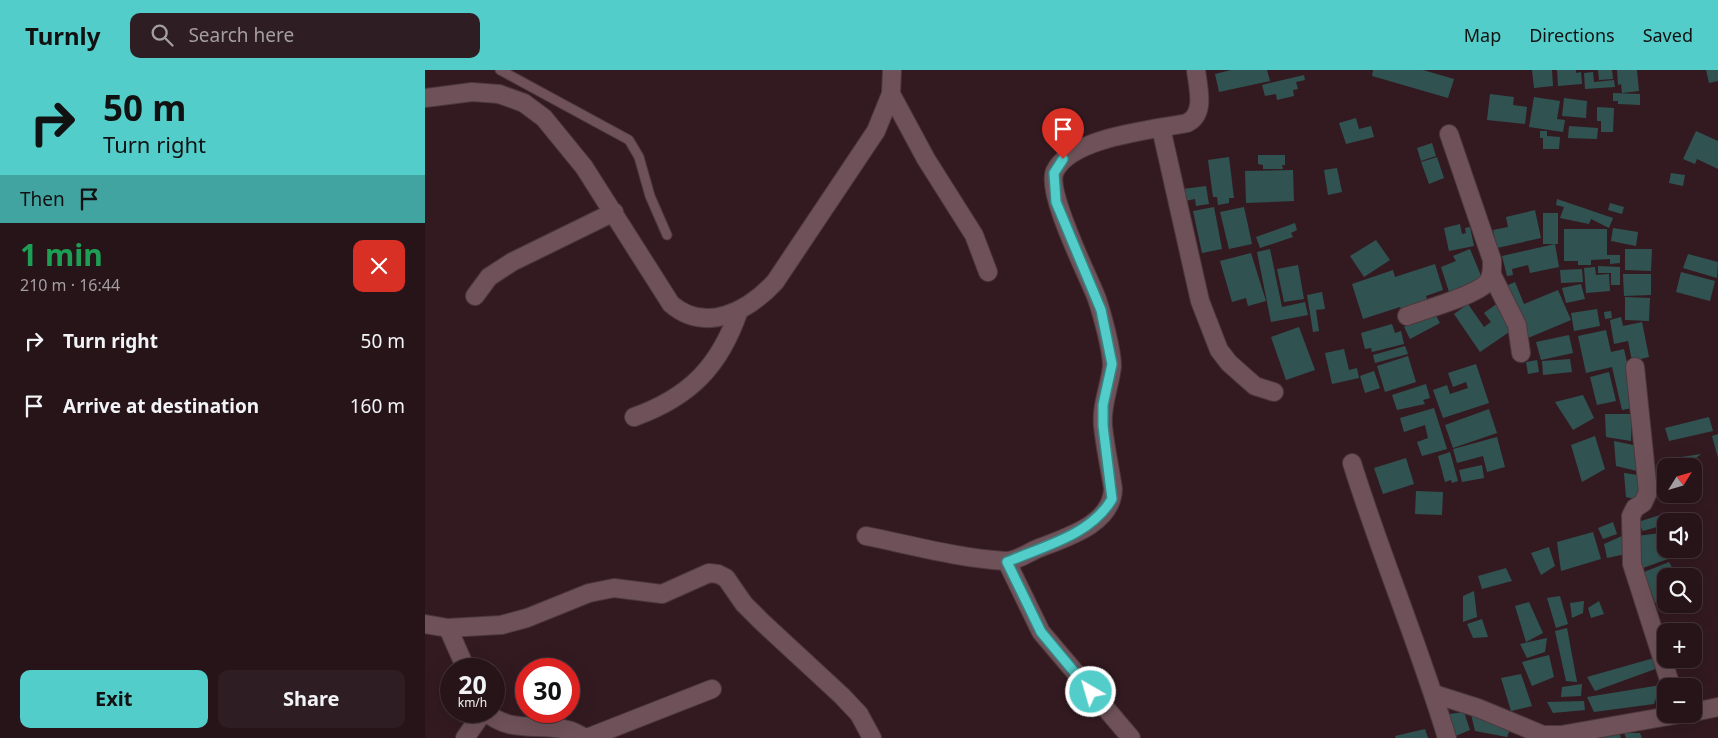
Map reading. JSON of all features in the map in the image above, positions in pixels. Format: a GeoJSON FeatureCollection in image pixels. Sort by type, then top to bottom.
{"type":"FeatureCollection","features":[{"type":"Feature","properties":{"kind":"street"},"geometry":{"type":"LineString","coordinates":[[425,98],[472,92],[499,94],[524,103],[544,118],[562,139],[614,212],[671,304],[682,313],[693,317],[705,318],[724,316],[739,310],[760,298],[775,282],[876,131],[891,94],[892,70]]}},
{"type":"Feature","properties":{"kind":"street"},"geometry":{"type":"LineString","coordinates":[[866,536],[1007,562],[1083,530],[1097,520],[1112,499],[1103,426],[1103,405],[1112,364],[1101,310],[1056,202],[1054,173],[1063,159],[1083,147],[1195,119],[1199,112],[1196,70]]}},
{"type":"Feature","properties":{"kind":"street"},"geometry":{"type":"LineString","coordinates":[[891,94],[926,159],[974,234],[988,272]]}},
{"type":"Feature","properties":{"kind":"street"},"geometry":{"type":"LineString","coordinates":[[1161,128],[1200,301],[1219,350],[1229,363],[1255,386],[1274,392]]}},
{"type":"Feature","properties":{"kind":"street"},"geometry":{"type":"LineString","coordinates":[[1449,134],[1492,260],[1492,275],[1517,325],[1521,352]]}},
{"type":"Feature","properties":{"kind":"street"},"geometry":{"type":"LineString","coordinates":[[475,296],[489,277],[512,262],[614,212]]}},
{"type":"Feature","properties":{"kind":"street"},"geometry":{"type":"LineString","coordinates":[[1407,316],[1473,292],[1487,283],[1492,275]]}},
{"type":"Feature","properties":{"kind":"street"},"geometry":{"type":"LineString","coordinates":[[634,417],[659,408],[685,393],[712,364],[730,338],[739,310]]}},
{"type":"Feature","properties":{"kind":"street"},"geometry":{"type":"LineString","coordinates":[[1635,367],[1648,492],[1643,503],[1635,508],[1631,516],[1632,564],[1668,678]]}},
{"type":"Feature","properties":{"kind":"street"},"geometry":{"type":"LineString","coordinates":[[1352,463],[1378,545],[1434,694],[1447,738]]}},
{"type":"Feature","properties":{"kind":"street"},"geometry":{"type":"LineString","coordinates":[[1007,562],[1041,632],[1131,738]]}},
{"type":"Feature","properties":{"kind":"street"},"geometry":{"type":"LineString","coordinates":[[425,624],[448,628],[510,623],[589,593],[614,588],[662,594],[709,573],[718,574],[726,578],[744,604],[761,622],[859,714],[872,738]]}},
{"type":"Feature","properties":{"kind":"street"},"geometry":{"type":"LineString","coordinates":[[448,628],[461,658]]}},
{"type":"Feature","properties":{"kind":"street"},"geometry":{"type":"LineString","coordinates":[[501,723],[505,725],[568,730],[586,738],[712,689]]}},
{"type":"Feature","properties":{"kind":"street"},"geometry":{"type":"LineString","coordinates":[[1434,694],[1478,708],[1543,737],[1657,718]]}},
{"type":"Feature","properties":{"kind":"street"},"geometry":{"type":"LineString","coordinates":[[1702,711],[1718,708]]}},
{"type":"Feature","properties":{"kind":"street"},"geometry":{"type":"LineString","coordinates":[[465,738],[476,723]]}},
{"type":"Feature","properties":{"kind":"lane"},"geometry":{"type":"LineString","coordinates":[[500,70],[629,140],[639,157],[650,196],[667,235]]}},
{"type":"Feature","properties":{"kind":"building"},"geometry":{"type":"Polygon","coordinates":[[[1231,70],[1267,70],[1270,81],[1219,92],[1215,74],[1231,70]]]}},
{"type":"Feature","properties":{"kind":"building"},"geometry":{"type":"Polygon","coordinates":[[[1373,70],[1423,70],[1454,79],[1448,98],[1372,76],[1373,70]]]}},
{"type":"Feature","properties":{"kind":"building"},"geometry":{"type":"Polygon","coordinates":[[[1532,70],[1552,70],[1553,86],[1534,88],[1532,70]]]}},
{"type":"Feature","properties":{"kind":"building"},"geometry":{"type":"Polygon","coordinates":[[[1557,70],[1576,70],[1576,73],[1581,72],[1582,84],[1558,86],[1557,70]]]}},
{"type":"Feature","properties":{"kind":"building"},"geometry":{"type":"Polygon","coordinates":[[[1598,70],[1612,70],[1613,79],[1599,80],[1598,70]]]}},
{"type":"Feature","properties":{"kind":"building"},"geometry":{"type":"Polygon","coordinates":[[[1617,70],[1637,70],[1639,91],[1622,93],[1621,84],[1618,85],[1617,70]]]}},
{"type":"Feature","properties":{"kind":"building"},"geometry":{"type":"Polygon","coordinates":[[[1706,70],[1718,70],[1718,81],[1709,83],[1706,70]]]}},
{"type":"Feature","properties":{"kind":"building"},"geometry":{"type":"Polygon","coordinates":[[[1593,72],[1594,82],[1614,80],[1615,87],[1585,89],[1584,73],[1593,72]]]}},
{"type":"Feature","properties":{"kind":"building"},"geometry":{"type":"Polygon","coordinates":[[[1304,75],[1305,80],[1296,82],[1298,89],[1293,90],[1294,96],[1277,100],[1276,94],[1265,96],[1262,85],[1304,75]]]}},
{"type":"Feature","properties":{"kind":"building"},"geometry":{"type":"Polygon","coordinates":[[[1613,93],[1640,94],[1640,105],[1618,104],[1618,101],[1613,101],[1613,93]]]}},
{"type":"Feature","properties":{"kind":"building"},"geometry":{"type":"Polygon","coordinates":[[[1490,94],[1514,97],[1513,105],[1527,107],[1525,124],[1487,120],[1490,94]]]}},
{"type":"Feature","properties":{"kind":"building"},"geometry":{"type":"Polygon","coordinates":[[[1534,97],[1560,101],[1557,119],[1565,120],[1563,132],[1529,127],[1534,97]]]}},
{"type":"Feature","properties":{"kind":"building"},"geometry":{"type":"Polygon","coordinates":[[[1564,98],[1587,101],[1586,118],[1562,116],[1564,98]]]}},
{"type":"Feature","properties":{"kind":"building"},"geometry":{"type":"Polygon","coordinates":[[[1597,107],[1614,108],[1613,132],[1601,132],[1601,121],[1597,121],[1597,107]]]}},
{"type":"Feature","properties":{"kind":"building"},"geometry":{"type":"Polygon","coordinates":[[[1356,118],[1359,129],[1371,126],[1374,137],[1346,144],[1339,123],[1356,118]]]}},
{"type":"Feature","properties":{"kind":"building"},"geometry":{"type":"Polygon","coordinates":[[[1569,126],[1598,128],[1597,139],[1568,138],[1569,126]]]}},
{"type":"Feature","properties":{"kind":"building"},"geometry":{"type":"Polygon","coordinates":[[[1540,131],[1547,131],[1547,136],[1560,137],[1559,149],[1543,149],[1543,138],[1540,138],[1540,131]]]}},
{"type":"Feature","properties":{"kind":"building"},"geometry":{"type":"Polygon","coordinates":[[[1696,131],[1718,141],[1718,169],[1697,159],[1695,164],[1683,159],[1696,131]]]}},
{"type":"Feature","properties":{"kind":"building"},"geometry":{"type":"Polygon","coordinates":[[[1432,143],[1436,156],[1421,161],[1417,148],[1432,143]]]}},
{"type":"Feature","properties":{"kind":"building"},"geometry":{"type":"Polygon","coordinates":[[[1258,155],[1285,155],[1285,165],[1282,165],[1283,169],[1263,169],[1263,165],[1258,164],[1258,155]]]}},
{"type":"Feature","properties":{"kind":"building"},"geometry":{"type":"Polygon","coordinates":[[[1229,157],[1234,198],[1229,198],[1229,203],[1218,205],[1217,197],[1213,197],[1208,160],[1229,157]]]}},
{"type":"Feature","properties":{"kind":"building"},"geometry":{"type":"Polygon","coordinates":[[[1437,157],[1444,178],[1429,184],[1421,162],[1437,157]]]}},
{"type":"Feature","properties":{"kind":"building"},"geometry":{"type":"Polygon","coordinates":[[[1337,168],[1342,192],[1328,195],[1324,170],[1337,168]]]}},
{"type":"Feature","properties":{"kind":"building"},"geometry":{"type":"Polygon","coordinates":[[[1293,170],[1294,201],[1246,203],[1245,171],[1293,170]]]}},
{"type":"Feature","properties":{"kind":"building"},"geometry":{"type":"Polygon","coordinates":[[[1671,173],[1685,175],[1683,186],[1669,183],[1671,173]]]}},
{"type":"Feature","properties":{"kind":"building"},"geometry":{"type":"Polygon","coordinates":[[[1206,186],[1209,204],[1196,206],[1195,199],[1185,201],[1183,189],[1206,186]]]}},
{"type":"Feature","properties":{"kind":"building"},"geometry":{"type":"Polygon","coordinates":[[[1557,199],[1613,218],[1609,228],[1591,219],[1589,224],[1560,218],[1564,207],[1556,205],[1557,199]]]}},
{"type":"Feature","properties":{"kind":"building"},"geometry":{"type":"Polygon","coordinates":[[[1610,203],[1624,207],[1622,214],[1608,210],[1610,203]]]}},
{"type":"Feature","properties":{"kind":"building"},"geometry":{"type":"Polygon","coordinates":[[[1214,207],[1222,249],[1202,253],[1193,211],[1214,207]]]}},
{"type":"Feature","properties":{"kind":"building"},"geometry":{"type":"Polygon","coordinates":[[[1244,207],[1252,244],[1229,249],[1220,212],[1244,207]]]}},
{"type":"Feature","properties":{"kind":"building"},"geometry":{"type":"Polygon","coordinates":[[[1535,210],[1541,238],[1497,248],[1493,230],[1508,227],[1506,217],[1535,210]]]}},
{"type":"Feature","properties":{"kind":"building"},"geometry":{"type":"Polygon","coordinates":[[[1543,213],[1558,213],[1558,244],[1543,244],[1543,213]]]}},
{"type":"Feature","properties":{"kind":"building"},"geometry":{"type":"Polygon","coordinates":[[[1295,223],[1297,230],[1291,233],[1293,237],[1260,248],[1256,237],[1295,223]]]}},
{"type":"Feature","properties":{"kind":"building"},"geometry":{"type":"Polygon","coordinates":[[[1460,224],[1462,234],[1466,233],[1465,228],[1470,227],[1474,246],[1449,251],[1444,228],[1460,224]]]}},
{"type":"Feature","properties":{"kind":"building"},"geometry":{"type":"Polygon","coordinates":[[[1613,228],[1638,232],[1636,246],[1611,241],[1613,228]]]}},
{"type":"Feature","properties":{"kind":"building"},"geometry":{"type":"Polygon","coordinates":[[[1564,229],[1607,229],[1607,255],[1620,255],[1620,263],[1610,264],[1610,259],[1591,260],[1591,265],[1578,265],[1578,261],[1564,261],[1564,229]]]}},
{"type":"Feature","properties":{"kind":"building"},"geometry":{"type":"Polygon","coordinates":[[[1376,240],[1390,260],[1364,277],[1350,256],[1376,240]]]}},
{"type":"Feature","properties":{"kind":"building"},"geometry":{"type":"Polygon","coordinates":[[[1555,244],[1559,267],[1530,273],[1528,265],[1512,269],[1513,275],[1507,276],[1502,256],[1555,244]]]}},
{"type":"Feature","properties":{"kind":"building"},"geometry":{"type":"Polygon","coordinates":[[[1270,249],[1282,307],[1305,302],[1308,315],[1271,322],[1257,252],[1270,249]]]}},
{"type":"Feature","properties":{"kind":"building"},"geometry":{"type":"Polygon","coordinates":[[[1470,249],[1482,278],[1449,292],[1441,267],[1456,261],[1453,256],[1470,249]]]}},
{"type":"Feature","properties":{"kind":"building"},"geometry":{"type":"Polygon","coordinates":[[[1625,249],[1652,249],[1651,271],[1625,270],[1625,249]]]}},
{"type":"Feature","properties":{"kind":"building"},"geometry":{"type":"Polygon","coordinates":[[[1251,253],[1266,301],[1248,306],[1246,298],[1232,302],[1220,261],[1251,253]]]}},
{"type":"Feature","properties":{"kind":"building"},"geometry":{"type":"Polygon","coordinates":[[[1688,254],[1718,262],[1717,278],[1683,268],[1688,254]]]}},
{"type":"Feature","properties":{"kind":"building"},"geometry":{"type":"Polygon","coordinates":[[[1435,264],[1443,290],[1426,296],[1428,302],[1402,311],[1400,307],[1363,319],[1352,284],[1393,270],[1395,277],[1435,264]]]}},
{"type":"Feature","properties":{"kind":"building"},"geometry":{"type":"Polygon","coordinates":[[[1298,265],[1304,299],[1284,302],[1277,269],[1298,265]]]}},
{"type":"Feature","properties":{"kind":"building"},"geometry":{"type":"Polygon","coordinates":[[[1598,266],[1620,267],[1620,285],[1611,285],[1611,273],[1598,273],[1598,266]]]}},
{"type":"Feature","properties":{"kind":"building"},"geometry":{"type":"Polygon","coordinates":[[[1595,267],[1596,275],[1609,274],[1610,291],[1586,293],[1584,268],[1595,267]]]}},
{"type":"Feature","properties":{"kind":"building"},"geometry":{"type":"Polygon","coordinates":[[[1582,269],[1583,282],[1561,283],[1560,270],[1582,269]]]}},
{"type":"Feature","properties":{"kind":"building"},"geometry":{"type":"Polygon","coordinates":[[[1681,272],[1715,281],[1710,301],[1676,292],[1681,272]]]}},
{"type":"Feature","properties":{"kind":"building"},"geometry":{"type":"Polygon","coordinates":[[[1623,274],[1651,274],[1651,295],[1624,296],[1623,274]]]}},
{"type":"Feature","properties":{"kind":"building"},"geometry":{"type":"Polygon","coordinates":[[[1515,282],[1524,304],[1558,290],[1571,320],[1528,338],[1506,286],[1515,282]]]}},
{"type":"Feature","properties":{"kind":"building"},"geometry":{"type":"Polygon","coordinates":[[[1581,284],[1585,299],[1566,303],[1562,288],[1581,284]]]}},
{"type":"Feature","properties":{"kind":"building"},"geometry":{"type":"Polygon","coordinates":[[[1322,292],[1325,309],[1316,310],[1319,331],[1313,332],[1307,295],[1322,292]]]}},
{"type":"Feature","properties":{"kind":"building"},"geometry":{"type":"Polygon","coordinates":[[[1625,297],[1650,298],[1649,321],[1625,320],[1625,297]]]}},
{"type":"Feature","properties":{"kind":"building"},"geometry":{"type":"Polygon","coordinates":[[[1498,303],[1515,328],[1480,352],[1454,314],[1468,304],[1484,327],[1491,322],[1484,313],[1498,303]]]}},
{"type":"Feature","properties":{"kind":"building"},"geometry":{"type":"Polygon","coordinates":[[[1597,309],[1600,326],[1574,331],[1571,313],[1597,309]]]}},
{"type":"Feature","properties":{"kind":"building"},"geometry":{"type":"Polygon","coordinates":[[[1611,311],[1612,318],[1605,319],[1604,312],[1611,311]]]}},
{"type":"Feature","properties":{"kind":"building"},"geometry":{"type":"Polygon","coordinates":[[[1434,312],[1440,323],[1410,339],[1404,327],[1434,312]]]}},
{"type":"Feature","properties":{"kind":"building"},"geometry":{"type":"Polygon","coordinates":[[[1621,317],[1623,326],[1642,322],[1649,357],[1632,361],[1628,341],[1614,344],[1610,320],[1621,317]]]}},
{"type":"Feature","properties":{"kind":"building"},"geometry":{"type":"Polygon","coordinates":[[[1392,324],[1395,333],[1401,331],[1404,344],[1372,352],[1371,348],[1365,349],[1361,333],[1392,324]]]}},
{"type":"Feature","properties":{"kind":"building"},"geometry":{"type":"Polygon","coordinates":[[[1299,327],[1315,370],[1286,380],[1271,337],[1299,327]]]}},
{"type":"Feature","properties":{"kind":"building"},"geometry":{"type":"Polygon","coordinates":[[[1606,330],[1611,352],[1624,349],[1637,407],[1622,410],[1612,367],[1586,373],[1578,336],[1606,330]]]}},
{"type":"Feature","properties":{"kind":"building"},"geometry":{"type":"Polygon","coordinates":[[[1569,335],[1573,353],[1541,360],[1536,342],[1569,335]]]}},
{"type":"Feature","properties":{"kind":"building"},"geometry":{"type":"Polygon","coordinates":[[[1405,346],[1408,354],[1375,363],[1373,355],[1405,346]]]}},
{"type":"Feature","properties":{"kind":"building"},"geometry":{"type":"Polygon","coordinates":[[[1344,349],[1349,370],[1357,368],[1359,378],[1332,384],[1325,353],[1344,349]]]}},
{"type":"Feature","properties":{"kind":"building"},"geometry":{"type":"Polygon","coordinates":[[[1408,356],[1416,382],[1385,392],[1377,366],[1408,356]]]}},
{"type":"Feature","properties":{"kind":"building"},"geometry":{"type":"Polygon","coordinates":[[[1570,359],[1572,372],[1543,375],[1542,361],[1570,359]]]}},
{"type":"Feature","properties":{"kind":"building"},"geometry":{"type":"Polygon","coordinates":[[[1537,360],[1539,372],[1528,374],[1526,362],[1537,360]]]}},
{"type":"Feature","properties":{"kind":"building"},"geometry":{"type":"Polygon","coordinates":[[[1476,364],[1489,403],[1443,418],[1433,390],[1447,385],[1450,394],[1468,388],[1466,382],[1453,387],[1448,373],[1476,364]]]}},
{"type":"Feature","properties":{"kind":"building"},"geometry":{"type":"Polygon","coordinates":[[[1374,371],[1380,388],[1365,393],[1360,376],[1374,371]]]}},
{"type":"Feature","properties":{"kind":"building"},"geometry":{"type":"Polygon","coordinates":[[[1609,372],[1616,401],[1597,405],[1590,377],[1609,372]]]}},
{"type":"Feature","properties":{"kind":"building"},"geometry":{"type":"Polygon","coordinates":[[[1426,384],[1430,398],[1423,400],[1425,404],[1397,410],[1392,395],[1426,384]]]}},
{"type":"Feature","properties":{"kind":"building"},"geometry":{"type":"Polygon","coordinates":[[[1583,395],[1594,418],[1573,430],[1555,402],[1583,395]]]}},
{"type":"Feature","properties":{"kind":"building"},"geometry":{"type":"Polygon","coordinates":[[[1434,408],[1447,449],[1422,456],[1417,442],[1428,438],[1425,425],[1404,432],[1400,418],[1434,408]]]}},
{"type":"Feature","properties":{"kind":"building"},"geometry":{"type":"Polygon","coordinates":[[[1489,409],[1497,433],[1453,448],[1445,425],[1489,409]]]}},
{"type":"Feature","properties":{"kind":"building"},"geometry":{"type":"Polygon","coordinates":[[[1605,414],[1632,414],[1631,441],[1606,437],[1605,414]]]}},
{"type":"Feature","properties":{"kind":"building"},"geometry":{"type":"Polygon","coordinates":[[[1709,417],[1713,431],[1669,441],[1665,428],[1709,417]]]}},
{"type":"Feature","properties":{"kind":"building"},"geometry":{"type":"Polygon","coordinates":[[[1718,434],[1718,458],[1712,436],[1718,434]]]}},
{"type":"Feature","properties":{"kind":"building"},"geometry":{"type":"Polygon","coordinates":[[[1595,436],[1605,469],[1582,482],[1571,445],[1595,436]]]}},
{"type":"Feature","properties":{"kind":"building"},"geometry":{"type":"Polygon","coordinates":[[[1497,437],[1505,467],[1487,472],[1483,456],[1457,463],[1453,449],[1497,437]]]}},
{"type":"Feature","properties":{"kind":"building"},"geometry":{"type":"Polygon","coordinates":[[[1614,441],[1638,446],[1637,471],[1616,466],[1614,441]]]}},
{"type":"Feature","properties":{"kind":"building"},"geometry":{"type":"Polygon","coordinates":[[[1450,452],[1458,481],[1452,483],[1451,480],[1445,482],[1438,456],[1450,452]]]}},
{"type":"Feature","properties":{"kind":"building"},"geometry":{"type":"Polygon","coordinates":[[[1701,454],[1696,458],[1675,458],[1701,454]]]}},
{"type":"Feature","properties":{"kind":"building"},"geometry":{"type":"Polygon","coordinates":[[[1406,458],[1414,484],[1383,494],[1374,468],[1406,458]]]}},
{"type":"Feature","properties":{"kind":"building"},"geometry":{"type":"Polygon","coordinates":[[[1482,465],[1484,478],[1462,482],[1459,470],[1482,465]]]}},
{"type":"Feature","properties":{"kind":"building"},"geometry":{"type":"Polygon","coordinates":[[[1624,473],[1638,475],[1639,500],[1626,497],[1624,473]]]}},
{"type":"Feature","properties":{"kind":"building"},"geometry":{"type":"Polygon","coordinates":[[[1416,491],[1443,492],[1442,515],[1415,514],[1416,491]]]}},
{"type":"Feature","properties":{"kind":"building"},"geometry":{"type":"Polygon","coordinates":[[[1657,516],[1657,527],[1643,531],[1638,522],[1657,516]]]}},
{"type":"Feature","properties":{"kind":"building"},"geometry":{"type":"Polygon","coordinates":[[[1613,522],[1617,534],[1603,539],[1598,528],[1613,522]]]}},
{"type":"Feature","properties":{"kind":"building"},"geometry":{"type":"Polygon","coordinates":[[[1593,532],[1601,559],[1561,571],[1557,542],[1593,532]]]}},
{"type":"Feature","properties":{"kind":"building"},"geometry":{"type":"Polygon","coordinates":[[[1657,533],[1657,558],[1668,559],[1643,568],[1636,536],[1657,533]]]}},
{"type":"Feature","properties":{"kind":"building"},"geometry":{"type":"Polygon","coordinates":[[[1622,536],[1626,554],[1607,558],[1604,544],[1622,536]]]}},
{"type":"Feature","properties":{"kind":"building"},"geometry":{"type":"Polygon","coordinates":[[[1549,547],[1555,566],[1541,575],[1531,553],[1549,547]]]}},
{"type":"Feature","properties":{"kind":"building"},"geometry":{"type":"Polygon","coordinates":[[[1669,562],[1672,568],[1657,568],[1657,603],[1655,603],[1644,572],[1669,562]]]}},
{"type":"Feature","properties":{"kind":"building"},"geometry":{"type":"Polygon","coordinates":[[[1506,568],[1512,581],[1482,589],[1478,576],[1506,568]]]}},
{"type":"Feature","properties":{"kind":"building"},"geometry":{"type":"Polygon","coordinates":[[[1474,591],[1477,617],[1463,622],[1463,596],[1474,591]]]}},
{"type":"Feature","properties":{"kind":"building"},"geometry":{"type":"Polygon","coordinates":[[[1560,596],[1568,624],[1556,628],[1547,598],[1560,596]]]}},
{"type":"Feature","properties":{"kind":"building"},"geometry":{"type":"Polygon","coordinates":[[[1584,601],[1583,613],[1572,618],[1570,603],[1584,601]]]}},
{"type":"Feature","properties":{"kind":"building"},"geometry":{"type":"Polygon","coordinates":[[[1599,601],[1604,614],[1591,618],[1588,608],[1599,601]]]}},
{"type":"Feature","properties":{"kind":"building"},"geometry":{"type":"Polygon","coordinates":[[[1529,602],[1543,633],[1526,642],[1515,606],[1529,602]]]}},
{"type":"Feature","properties":{"kind":"building"},"geometry":{"type":"Polygon","coordinates":[[[1482,619],[1488,637],[1473,638],[1467,624],[1482,619]]]}},
{"type":"Feature","properties":{"kind":"building"},"geometry":{"type":"Polygon","coordinates":[[[1567,628],[1577,682],[1566,681],[1555,631],[1567,628]]]}},
{"type":"Feature","properties":{"kind":"building"},"geometry":{"type":"Polygon","coordinates":[[[1547,638],[1545,652],[1527,658],[1520,644],[1547,638]]]}},
{"type":"Feature","properties":{"kind":"building"},"geometry":{"type":"Polygon","coordinates":[[[1549,655],[1554,677],[1532,686],[1522,662],[1549,655]]]}},
{"type":"Feature","properties":{"kind":"building"},"geometry":{"type":"Polygon","coordinates":[[[1654,658],[1658,668],[1595,691],[1587,677],[1654,658]]]}},
{"type":"Feature","properties":{"kind":"building"},"geometry":{"type":"Polygon","coordinates":[[[1521,674],[1532,706],[1511,711],[1501,678],[1521,674]]]}},
{"type":"Feature","properties":{"kind":"building"},"geometry":{"type":"Polygon","coordinates":[[[1582,684],[1581,696],[1561,697],[1562,687],[1582,684]]]}},
{"type":"Feature","properties":{"kind":"building"},"geometry":{"type":"Polygon","coordinates":[[[1657,686],[1657,696],[1654,704],[1594,712],[1587,697],[1657,686]]]}},
{"type":"Feature","properties":{"kind":"building"},"geometry":{"type":"Polygon","coordinates":[[[1584,701],[1585,710],[1553,713],[1547,702],[1584,701]]]}},
{"type":"Feature","properties":{"kind":"building"},"geometry":{"type":"Polygon","coordinates":[[[1464,712],[1470,730],[1451,738],[1442,715],[1464,712]]]}},
{"type":"Feature","properties":{"kind":"building"},"geometry":{"type":"Polygon","coordinates":[[[1471,714],[1512,725],[1507,737],[1475,731],[1471,714]]]}},
{"type":"Feature","properties":{"kind":"building"},"geometry":{"type":"Polygon","coordinates":[[[1425,729],[1428,738],[1396,738],[1395,736],[1425,729]]]}},
{"type":"Feature","properties":{"kind":"building"},"geometry":{"type":"Polygon","coordinates":[[[1619,732],[1621,738],[1600,738],[1599,734],[1619,732]]]}},
{"type":"Feature","properties":{"kind":"building"},"geometry":{"type":"Polygon","coordinates":[[[1624,733],[1640,733],[1642,738],[1626,738],[1624,733]]]}},
{"type":"Feature","properties":{"kind":"route"},"geometry":{"type":"LineString","coordinates":[[1063,159],[1054,173],[1056,202],[1101,310],[1112,364],[1103,405],[1103,426],[1113,489],[1112,499],[1097,520],[1083,530],[1007,562],[1041,632],[1091,692]]}}]}
